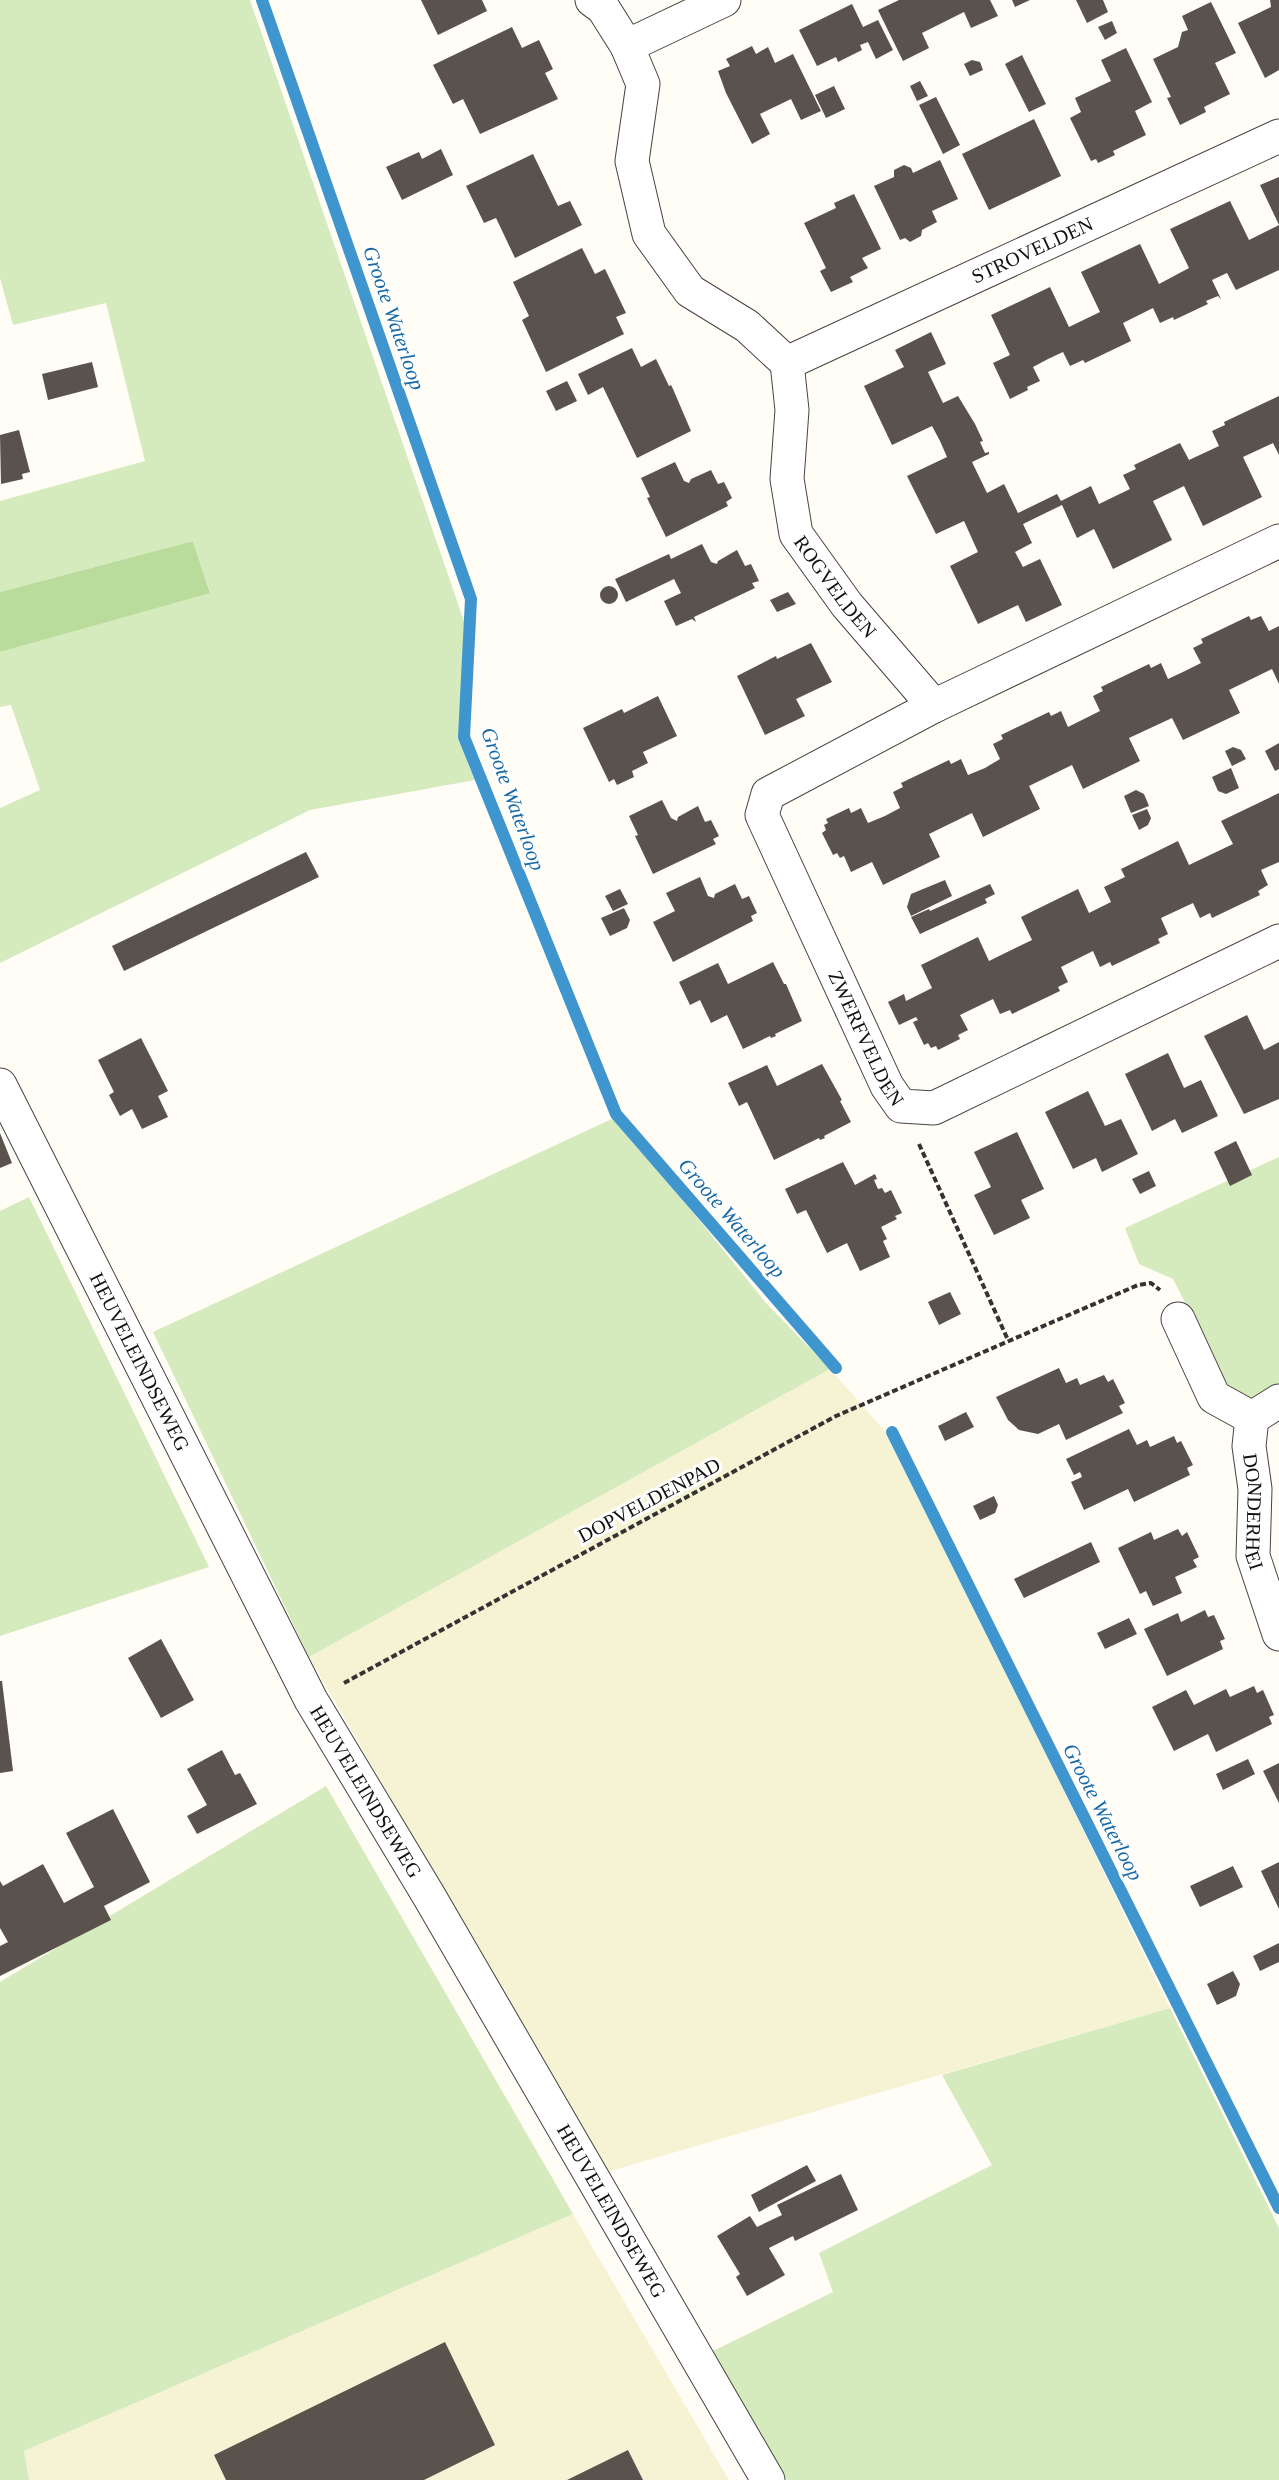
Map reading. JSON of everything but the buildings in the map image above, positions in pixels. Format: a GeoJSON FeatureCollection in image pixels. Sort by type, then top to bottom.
{"type":"FeatureCollection","features":[{"type":"Feature","properties":{"kind":"street"},"geometry":{"type":"LineString","coordinates":[[592,0],[603,8],[627,46],[643,84],[632,161],[648,234],[690,291],[747,326],[786,363]]}},
{"type":"Feature","properties":{"kind":"street"},"geometry":{"type":"LineString","coordinates":[[627,46],[724,0]]}},
{"type":"Feature","properties":{"kind":"street","name":"STROVELDEN"},"geometry":{"type":"LineString","coordinates":[[786,363],[1279,135]]}},
{"type":"Feature","properties":{"kind":"street","name":"ROGVELDEN"},"geometry":{"type":"LineString","coordinates":[[786,363],[792,410],[786,479],[796,534],[847,605],[934,706]]}},
{"type":"Feature","properties":{"kind":"street"},"geometry":{"type":"LineString","coordinates":[[934,706],[1279,541]]}},
{"type":"Feature","properties":{"kind":"street","name":"ZWERFVELDEN"},"geometry":{"type":"LineString","coordinates":[[934,706],[768,794],[762,814],[887,1086],[901,1106],[934,1108],[1279,941]]}},
{"type":"Feature","properties":{"kind":"street","name":"HEUVELEINDSEWEG"},"geometry":{"type":"LineString","coordinates":[[0,1085],[311,1700],[435,1906],[768,2480]]}},
{"type":"Feature","properties":{"kind":"street"},"geometry":{"type":"LineString","coordinates":[[1178,1320],[1214,1397],[1252,1418],[1279,1401]]}},
{"type":"Feature","properties":{"kind":"street","name":"DONDERHEI"},"geometry":{"type":"LineString","coordinates":[[1252,1418],[1249,1446],[1255,1489],[1254,1556],[1279,1635]]}},
{"type":"Feature","properties":{"kind":"path"},"geometry":{"type":"LineString","coordinates":[[901,1106],[1008,1340]]}},
{"type":"Feature","properties":{"kind":"path","name":"DOPVELDENPAD"},"geometry":{"type":"LineString","coordinates":[[311,1700],[836,1416],[1008,1340],[1138,1285],[1152,1283],[1162,1292],[1178,1320]]}},
{"type":"Feature","properties":{"kind":"shaded area"},"geometry":{"type":"Polygon","coordinates":[[[830,1369],[893,1440],[1170,2008],[607,2172],[309,1657],[830,1369]]]}},
{"type":"Feature","properties":{"kind":"shaded area"},"geometry":{"type":"Polygon","coordinates":[[[573,2214],[729,2480],[29,2480],[24,2451],[573,2214]]]}},
{"type":"Feature","properties":{"kind":"green space"},"geometry":{"type":"Polygon","coordinates":[[[0,0],[250,0],[465,624],[468,764],[475,780],[310,810],[0,963],[0,808],[40,790],[11,705],[0,707],[0,652],[210,592],[193,541],[0,592],[0,501],[145,461],[106,303],[13,325],[0,278],[0,0]]]}},
{"type":"Feature","properties":{"kind":"green space"},"geometry":{"type":"Polygon","coordinates":[[[193,541],[210,593],[0,652],[0,592],[193,541]]]}},
{"type":"Feature","properties":{"kind":"green space"},"geometry":{"type":"Polygon","coordinates":[[[616,1117],[766,1303],[830,1369],[309,1657],[153,1332],[616,1117]]]}},
{"type":"Feature","properties":{"kind":"green space"},"geometry":{"type":"Polygon","coordinates":[[[1279,1157],[1279,1387],[1250,1398],[1231,1392],[1173,1279],[1139,1264],[1125,1228],[1279,1157]]]}},
{"type":"Feature","properties":{"kind":"green space"},"geometry":{"type":"Polygon","coordinates":[[[29,1197],[209,1567],[0,1636],[0,1211],[29,1197]]]}},
{"type":"Feature","properties":{"kind":"green space"},"geometry":{"type":"Polygon","coordinates":[[[326,1786],[573,2214],[24,2451],[29,2480],[0,2480],[0,1982],[326,1786]]]}},
{"type":"Feature","properties":{"kind":"green space"},"geometry":{"type":"Polygon","coordinates":[[[1170,2008],[1279,2228],[1279,2480],[787,2480],[713,2351],[833,2292],[819,2253],[992,2165],[942,2075],[1170,2008]]]}},
{"type":"Feature","properties":{"kind":"waterway","name":"Groote Waterloop"},"geometry":{"type":"LineString","coordinates":[[262,0],[471,599],[464,737],[616,1114],[836,1368]]}},
{"type":"Feature","properties":{"kind":"waterway","name":"Groote Waterloop"},"geometry":{"type":"LineString","coordinates":[[892,1432],[1279,2208]]}}]}
